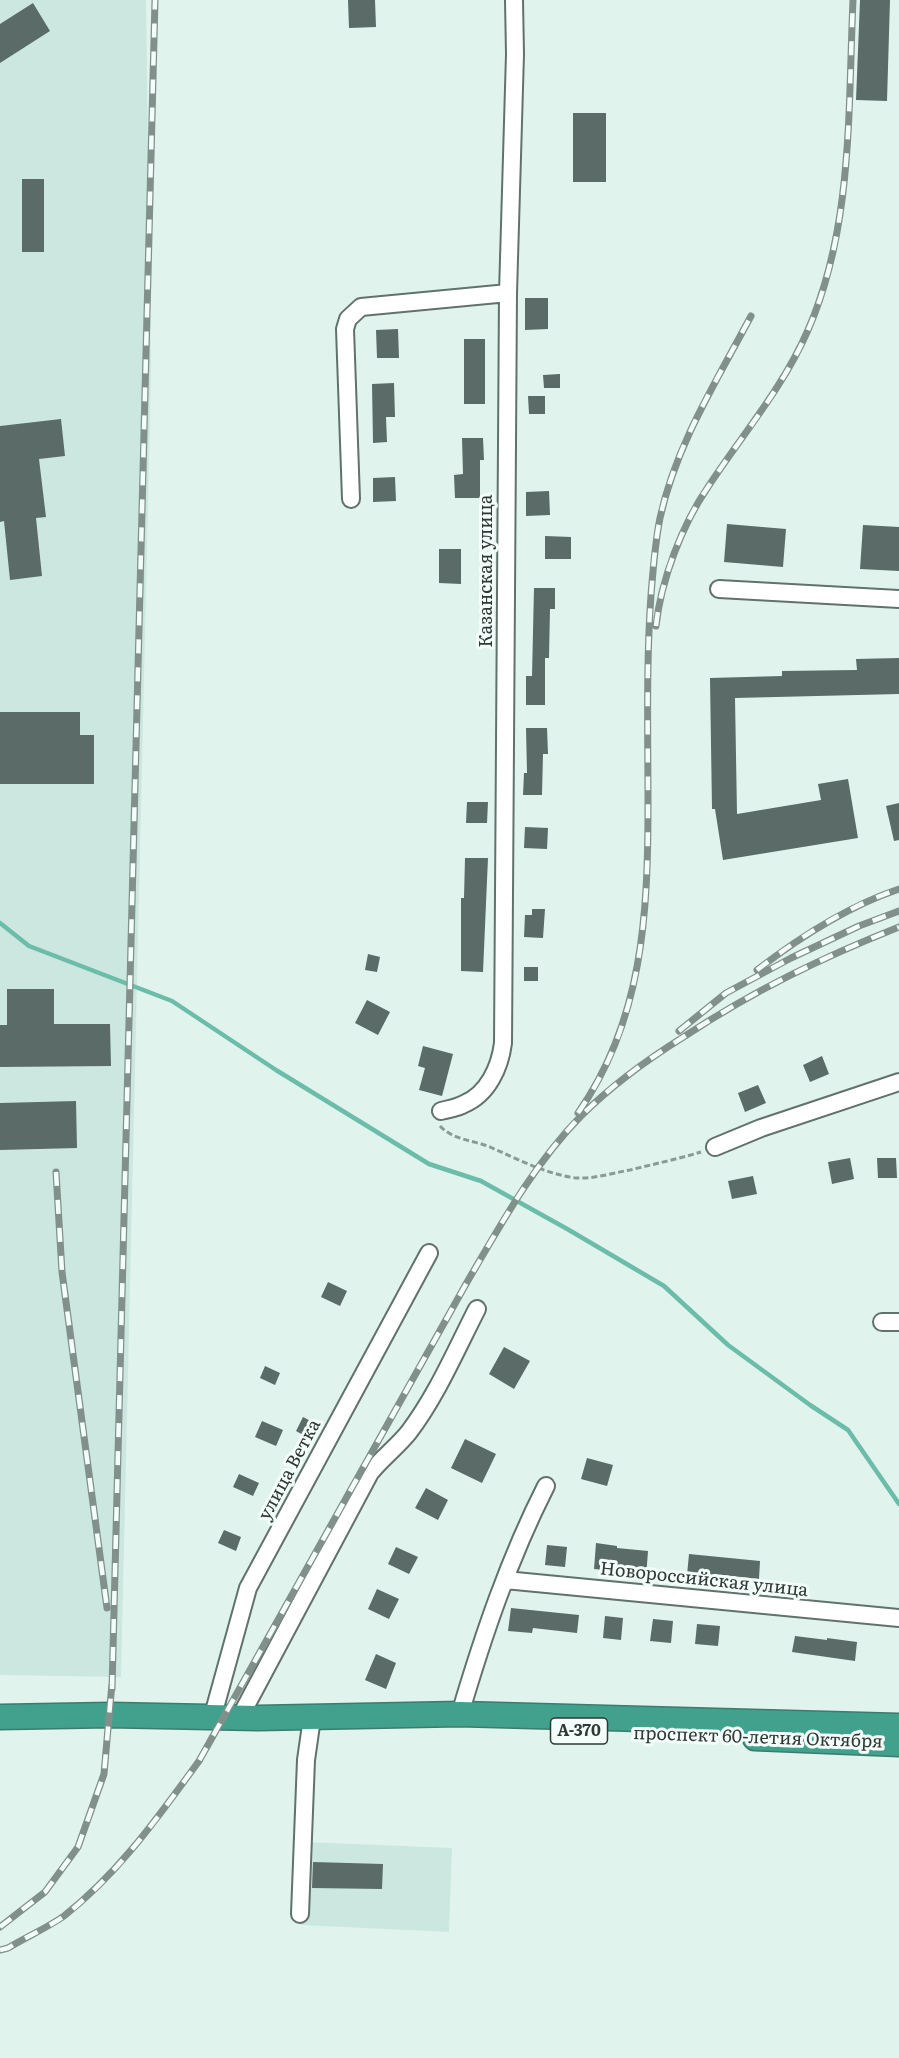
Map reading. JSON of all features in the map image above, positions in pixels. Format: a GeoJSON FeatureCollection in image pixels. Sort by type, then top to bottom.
{"type":"FeatureCollection","features":[{"type":"Feature","properties":{"kind":"highway","name":"проспект 60-летия Октября"},"geometry":{"type":"LineString","coordinates":[[0,1717],[460,1714],[899,1726]]}},
{"type":"Feature","properties":{"kind":"highway","name":"проспект 60-летия Октября"},"geometry":{"type":"LineString","coordinates":[[249,1717],[311,1725],[460,1727],[899,1744]]}},
{"type":"Feature","properties":{"kind":"street","name":"Казанская улица"},"geometry":{"type":"LineString","coordinates":[[441,1111],[464,1104],[476,1096],[495,1072],[501,1058],[503,1043],[508,293],[515,54],[514,0]]}},
{"type":"Feature","properties":{"kind":"street"},"geometry":{"type":"LineString","coordinates":[[351,499],[346,401],[345,329],[348,319],[361,307],[508,293]]}},
{"type":"Feature","properties":{"kind":"street"},"geometry":{"type":"LineString","coordinates":[[719,589],[899,599]]}},
{"type":"Feature","properties":{"kind":"street"},"geometry":{"type":"LineString","coordinates":[[714,1148],[761,1128],[899,1082]]}},
{"type":"Feature","properties":{"kind":"street","name":"улица Ветка"},"geometry":{"type":"LineString","coordinates":[[213,1716],[248,1588],[429,1254]]}},
{"type":"Feature","properties":{"kind":"street"},"geometry":{"type":"LineString","coordinates":[[249,1717],[370,1473],[410,1430],[428,1402],[477,1309]]}},
{"type":"Feature","properties":{"kind":"street"},"geometry":{"type":"LineString","coordinates":[[460,1714],[484,1632],[546,1486]]}},
{"type":"Feature","properties":{"kind":"street","name":"Новороссийская улица"},"geometry":{"type":"LineString","coordinates":[[505,1580],[899,1618]]}},
{"type":"Feature","properties":{"kind":"street"},"geometry":{"type":"LineString","coordinates":[[300,1914],[306,1760],[311,1725]]}},
{"type":"Feature","properties":{"kind":"path"},"geometry":{"type":"LineString","coordinates":[[441,1111],[440,1126],[454,1137],[489,1147],[523,1163],[574,1177],[600,1176],[672,1161],[714,1148]]}},
{"type":"Feature","properties":{"kind":"shaded area"},"geometry":{"type":"Polygon","coordinates":[[[0,0],[146,0],[151,371],[121,1677],[0,1675],[0,0]]]}},
{"type":"Feature","properties":{"kind":"shaded area"},"geometry":{"type":"Polygon","coordinates":[[[304,1842],[452,1848],[449,1932],[301,1925],[304,1842]]]}},
{"type":"Feature","properties":{"kind":"building"},"geometry":{"type":"Polygon","coordinates":[[[348,0],[375,0],[376,27],[349,28],[348,0]]]}},
{"type":"Feature","properties":{"kind":"building"},"geometry":{"type":"Polygon","coordinates":[[[860,0],[890,0],[887,101],[856,100],[860,0]]]}},
{"type":"Feature","properties":{"kind":"building"},"geometry":{"type":"Polygon","coordinates":[[[33,3],[50,31],[0,63],[0,24],[33,3]]]}},
{"type":"Feature","properties":{"kind":"building"},"geometry":{"type":"Polygon","coordinates":[[[573,113],[606,113],[606,182],[573,182],[573,113]]]}},
{"type":"Feature","properties":{"kind":"building"},"geometry":{"type":"Polygon","coordinates":[[[22,179],[44,179],[44,252],[22,252],[22,179]]]}},
{"type":"Feature","properties":{"kind":"building"},"geometry":{"type":"Polygon","coordinates":[[[525,298],[548,298],[548,329],[525,330],[525,298]]]}},
{"type":"Feature","properties":{"kind":"building"},"geometry":{"type":"Polygon","coordinates":[[[398,329],[399,358],[377,358],[376,330],[398,329]]]}},
{"type":"Feature","properties":{"kind":"building"},"geometry":{"type":"Polygon","coordinates":[[[464,339],[485,339],[485,404],[464,404],[464,339]]]}},
{"type":"Feature","properties":{"kind":"building"},"geometry":{"type":"Polygon","coordinates":[[[560,374],[560,388],[544,388],[543,375],[560,374]]]}},
{"type":"Feature","properties":{"kind":"building"},"geometry":{"type":"Polygon","coordinates":[[[394,383],[395,417],[386,417],[387,442],[373,443],[372,384],[394,383]]]}},
{"type":"Feature","properties":{"kind":"building"},"geometry":{"type":"Polygon","coordinates":[[[528,396],[545,396],[545,414],[529,414],[528,396]]]}},
{"type":"Feature","properties":{"kind":"building"},"geometry":{"type":"Polygon","coordinates":[[[61,419],[65,456],[39,459],[46,517],[36,518],[42,576],[10,580],[4,521],[0,522],[0,426],[61,419]]]}},
{"type":"Feature","properties":{"kind":"building"},"geometry":{"type":"Polygon","coordinates":[[[462,438],[483,438],[484,460],[480,460],[480,498],[455,498],[454,475],[463,474],[462,438]]]}},
{"type":"Feature","properties":{"kind":"building"},"geometry":{"type":"Polygon","coordinates":[[[395,477],[396,501],[373,502],[373,478],[395,477]]]}},
{"type":"Feature","properties":{"kind":"building"},"geometry":{"type":"Polygon","coordinates":[[[549,491],[550,515],[526,516],[526,492],[549,491]]]}},
{"type":"Feature","properties":{"kind":"building"},"geometry":{"type":"Polygon","coordinates":[[[727,524],[786,529],[783,567],[724,562],[727,524]]]}},
{"type":"Feature","properties":{"kind":"building"},"geometry":{"type":"Polygon","coordinates":[[[863,525],[899,527],[899,571],[860,569],[863,525]]]}},
{"type":"Feature","properties":{"kind":"building"},"geometry":{"type":"Polygon","coordinates":[[[545,536],[571,537],[571,559],[545,559],[545,536]]]}},
{"type":"Feature","properties":{"kind":"building"},"geometry":{"type":"Polygon","coordinates":[[[439,549],[461,549],[461,584],[439,583],[439,549]]]}},
{"type":"Feature","properties":{"kind":"building"},"geometry":{"type":"Polygon","coordinates":[[[534,588],[555,588],[555,609],[550,609],[549,658],[545,658],[545,705],[526,705],[526,676],[532,676],[534,588]]]}},
{"type":"Feature","properties":{"kind":"building"},"geometry":{"type":"Polygon","coordinates":[[[899,658],[899,694],[735,698],[737,814],[821,800],[818,784],[848,779],[858,838],[723,860],[715,809],[712,809],[710,678],[782,676],[782,671],[857,670],[856,659],[899,658]]]}},
{"type":"Feature","properties":{"kind":"building"},"geometry":{"type":"Polygon","coordinates":[[[0,712],[80,712],[80,735],[94,735],[94,784],[0,784],[0,712]]]}},
{"type":"Feature","properties":{"kind":"building"},"geometry":{"type":"Polygon","coordinates":[[[526,728],[547,728],[548,754],[543,754],[542,795],[523,795],[524,773],[527,773],[526,728]]]}},
{"type":"Feature","properties":{"kind":"building"},"geometry":{"type":"Polygon","coordinates":[[[467,802],[488,802],[487,823],[466,823],[467,802]]]}},
{"type":"Feature","properties":{"kind":"building"},"geometry":{"type":"Polygon","coordinates":[[[899,803],[899,840],[894,841],[886,806],[899,803]]]}},
{"type":"Feature","properties":{"kind":"building"},"geometry":{"type":"Polygon","coordinates":[[[525,827],[548,828],[547,849],[524,848],[525,827]]]}},
{"type":"Feature","properties":{"kind":"building"},"geometry":{"type":"Polygon","coordinates":[[[465,858],[488,858],[483,972],[461,971],[461,898],[464,898],[465,858]]]}},
{"type":"Feature","properties":{"kind":"building"},"geometry":{"type":"Polygon","coordinates":[[[532,909],[545,909],[543,938],[524,937],[525,915],[532,915],[532,909]]]}},
{"type":"Feature","properties":{"kind":"building"},"geometry":{"type":"Polygon","coordinates":[[[368,954],[380,957],[377,972],[365,970],[368,954]]]}},
{"type":"Feature","properties":{"kind":"building"},"geometry":{"type":"Polygon","coordinates":[[[524,967],[538,967],[538,981],[524,981],[524,967]]]}},
{"type":"Feature","properties":{"kind":"building"},"geometry":{"type":"Polygon","coordinates":[[[7,989],[54,989],[54,1024],[110,1024],[111,1066],[0,1067],[0,1025],[7,1025],[7,989]]]}},
{"type":"Feature","properties":{"kind":"building"},"geometry":{"type":"Polygon","coordinates":[[[367,1000],[390,1012],[378,1035],[355,1023],[367,1000]]]}},
{"type":"Feature","properties":{"kind":"building"},"geometry":{"type":"Polygon","coordinates":[[[423,1046],[453,1054],[442,1096],[419,1090],[425,1068],[418,1066],[423,1046]]]}},
{"type":"Feature","properties":{"kind":"building"},"geometry":{"type":"Polygon","coordinates":[[[822,1056],[829,1074],[810,1082],[803,1065],[822,1056]]]}},
{"type":"Feature","properties":{"kind":"building"},"geometry":{"type":"Polygon","coordinates":[[[758,1085],[766,1103],[745,1112],[738,1093],[758,1085]]]}},
{"type":"Feature","properties":{"kind":"building"},"geometry":{"type":"Polygon","coordinates":[[[76,1101],[77,1148],[0,1150],[0,1103],[76,1101]]]}},
{"type":"Feature","properties":{"kind":"building"},"geometry":{"type":"Polygon","coordinates":[[[850,1158],[854,1179],[832,1184],[828,1162],[850,1158]]]}},
{"type":"Feature","properties":{"kind":"building"},"geometry":{"type":"Polygon","coordinates":[[[877,1158],[896,1158],[897,1178],[878,1178],[877,1158]]]}},
{"type":"Feature","properties":{"kind":"building"},"geometry":{"type":"Polygon","coordinates":[[[753,1176],[757,1194],[732,1199],[728,1181],[753,1176]]]}},
{"type":"Feature","properties":{"kind":"building"},"geometry":{"type":"Polygon","coordinates":[[[328,1282],[347,1291],[340,1306],[321,1297],[328,1282]]]}},
{"type":"Feature","properties":{"kind":"building"},"geometry":{"type":"Polygon","coordinates":[[[504,1347],[530,1361],[514,1389],[489,1374],[504,1347]]]}},
{"type":"Feature","properties":{"kind":"building"},"geometry":{"type":"Polygon","coordinates":[[[265,1366],[280,1373],[275,1385],[260,1378],[265,1366]]]}},
{"type":"Feature","properties":{"kind":"building"},"geometry":{"type":"Polygon","coordinates":[[[303,1417],[320,1426],[312,1440],[296,1431],[303,1417]]]}},
{"type":"Feature","properties":{"kind":"building"},"geometry":{"type":"Polygon","coordinates":[[[262,1421],[283,1430],[276,1446],[255,1437],[262,1421]]]}},
{"type":"Feature","properties":{"kind":"building"},"geometry":{"type":"Polygon","coordinates":[[[465,1439],[496,1454],[482,1483],[451,1468],[465,1439]]]}},
{"type":"Feature","properties":{"kind":"building"},"geometry":{"type":"Polygon","coordinates":[[[587,1458],[613,1465],[607,1486],[581,1479],[587,1458]]]}},
{"type":"Feature","properties":{"kind":"building"},"geometry":{"type":"Polygon","coordinates":[[[239,1474],[259,1483],[253,1496],[233,1487],[239,1474]]]}},
{"type":"Feature","properties":{"kind":"building"},"geometry":{"type":"Polygon","coordinates":[[[426,1488],[448,1500],[438,1520],[415,1508],[426,1488]]]}},
{"type":"Feature","properties":{"kind":"building"},"geometry":{"type":"Polygon","coordinates":[[[224,1530],[241,1537],[236,1551],[218,1543],[224,1530]]]}},
{"type":"Feature","properties":{"kind":"building"},"geometry":{"type":"Polygon","coordinates":[[[596,1543],[648,1551],[646,1578],[624,1576],[625,1572],[594,1569],[596,1543]]]}},
{"type":"Feature","properties":{"kind":"building"},"geometry":{"type":"Polygon","coordinates":[[[547,1545],[567,1547],[565,1567],[545,1565],[547,1545]]]}},
{"type":"Feature","properties":{"kind":"building"},"geometry":{"type":"Polygon","coordinates":[[[396,1547],[418,1557],[409,1574],[388,1564],[396,1547]]]}},
{"type":"Feature","properties":{"kind":"building"},"geometry":{"type":"Polygon","coordinates":[[[689,1554],[760,1561],[759,1579],[714,1574],[713,1578],[687,1575],[689,1554]]]}},
{"type":"Feature","properties":{"kind":"building"},"geometry":{"type":"Polygon","coordinates":[[[377,1589],[399,1599],[389,1619],[368,1609],[377,1589]]]}},
{"type":"Feature","properties":{"kind":"building"},"geometry":{"type":"Polygon","coordinates":[[[511,1608],[579,1615],[577,1633],[533,1628],[532,1633],[508,1631],[511,1608]]]}},
{"type":"Feature","properties":{"kind":"building"},"geometry":{"type":"Polygon","coordinates":[[[605,1616],[623,1618],[621,1640],[603,1638],[605,1616]]]}},
{"type":"Feature","properties":{"kind":"building"},"geometry":{"type":"Polygon","coordinates":[[[653,1619],[673,1621],[671,1643],[650,1641],[653,1619]]]}},
{"type":"Feature","properties":{"kind":"building"},"geometry":{"type":"Polygon","coordinates":[[[697,1624],[720,1626],[718,1646],[695,1644],[697,1624]]]}},
{"type":"Feature","properties":{"kind":"building"},"geometry":{"type":"Polygon","coordinates":[[[795,1636],[857,1642],[855,1661],[792,1652],[795,1636]]]}},
{"type":"Feature","properties":{"kind":"building"},"geometry":{"type":"Polygon","coordinates":[[[376,1654],[396,1663],[386,1689],[365,1680],[376,1654]]]}},
{"type":"Feature","properties":{"kind":"building"},"geometry":{"type":"Polygon","coordinates":[[[313,1862],[383,1864],[382,1889],[312,1888],[313,1862]]]}},
{"type":"Feature","properties":{"kind":"waterway"},"geometry":{"type":"LineString","coordinates":[[0,923],[29,946],[172,1001],[276,1070],[429,1164],[481,1181],[664,1286],[728,1345],[848,1430],[899,1504]]}},
{"type":"Feature","properties":{"kind":"railway"},"geometry":{"type":"LineString","coordinates":[[112,1689],[155,0]]}},
{"type":"Feature","properties":{"kind":"railway"},"geometry":{"type":"LineString","coordinates":[[656,626],[663,590],[681,536],[708,487],[787,372],[808,330],[823,291],[841,210],[846,168],[853,0]]}},
{"type":"Feature","properties":{"kind":"railway"},"geometry":{"type":"LineString","coordinates":[[578,1113],[600,1078],[616,1041],[629,1003],[643,926],[648,845],[649,621],[654,557],[660,518],[676,465],[698,414],[751,316]]}},
{"type":"Feature","properties":{"kind":"railway"},"geometry":{"type":"LineString","coordinates":[[757,970],[843,913],[899,889]]}},
{"type":"Feature","properties":{"kind":"railway"},"geometry":{"type":"LineString","coordinates":[[679,1031],[726,993],[791,958],[859,926],[899,911]]}},
{"type":"Feature","properties":{"kind":"railway"},"geometry":{"type":"LineString","coordinates":[[0,1950],[51,1925],[103,1882],[137,1843],[199,1761],[466,1284],[532,1175],[564,1135],[581,1116],[618,1083],[711,1019],[789,976],[899,927]]}},
{"type":"Feature","properties":{"kind":"railway"},"geometry":{"type":"LineString","coordinates":[[56,1172],[62,1272],[107,1608]]}},
{"type":"Feature","properties":{"kind":"railway"},"geometry":{"type":"LineString","coordinates":[[0,1927],[45,1892],[78,1847],[104,1774],[112,1683]]}}]}
